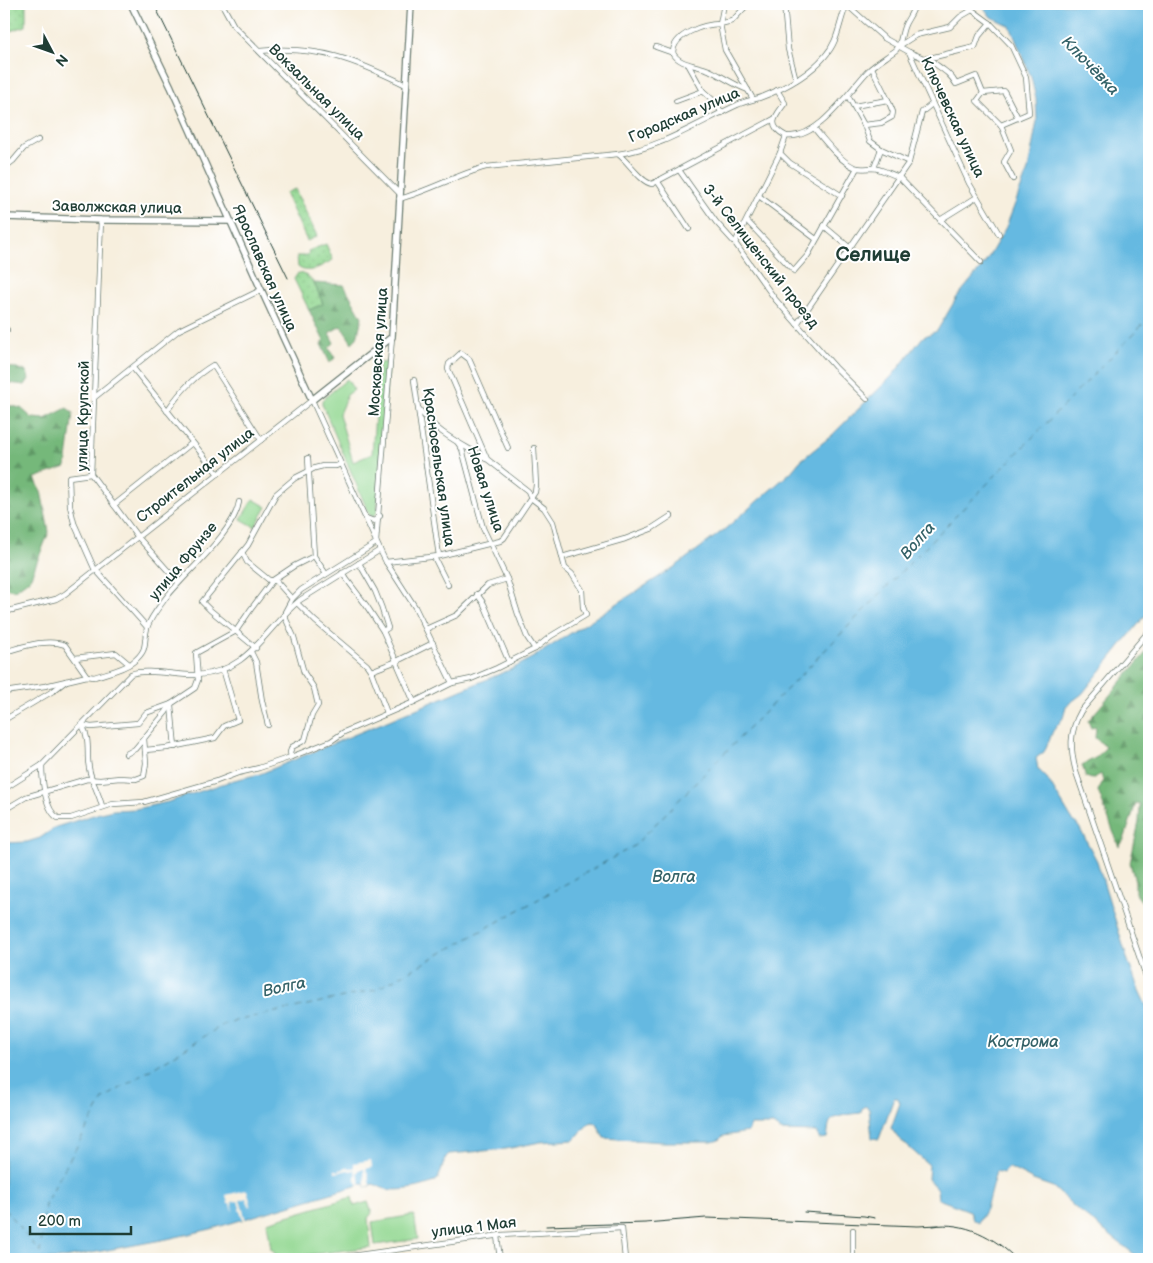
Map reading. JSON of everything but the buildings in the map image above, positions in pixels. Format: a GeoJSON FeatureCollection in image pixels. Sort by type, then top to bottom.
{"type":"FeatureCollection","features":[{"type":"Feature","properties":{"kind":"main road","name":"Ярославская улица"},"geometry":{"type":"LineString","coordinates":[[131,4],[171,87],[312,400]]}},
{"type":"Feature","properties":{"kind":"main road","name":"Московская улица"},"geometry":{"type":"LineString","coordinates":[[392,337],[411,4]]}},
{"type":"Feature","properties":{"kind":"main road","name":"Заволжская улица"},"geometry":{"type":"LineString","coordinates":[[4,217],[230,221]]}},
{"type":"Feature","properties":{"kind":"main road","name":"Строительная улица"},"geometry":{"type":"LineString","coordinates":[[312,400],[392,337]]}},
{"type":"Feature","properties":{"kind":"street","name":"Вокзальная улица"},"geometry":{"type":"LineString","coordinates":[[222,4],[231,22],[400,197]]}},
{"type":"Feature","properties":{"kind":"street"},"geometry":{"type":"LineString","coordinates":[[724,4],[720,24],[726,50],[753,99]]}},
{"type":"Feature","properties":{"kind":"street"},"geometry":{"type":"LineString","coordinates":[[748,4],[732,21],[705,25],[692,31],[675,44],[673,53],[676,59],[707,69],[749,90]]}},
{"type":"Feature","properties":{"kind":"street"},"geometry":{"type":"LineString","coordinates":[[784,4],[788,48],[796,80]]}},
{"type":"Feature","properties":{"kind":"street","name":"Городская улица"},"geometry":{"type":"LineString","coordinates":[[400,197],[417,194],[469,171],[486,167],[634,152],[653,145],[738,104],[777,90],[796,80],[820,62],[832,46],[846,4]]}},
{"type":"Feature","properties":{"kind":"street","name":"Ключевская улица"},"geometry":{"type":"LineString","coordinates":[[846,4],[884,38],[909,52],[977,197],[999,234]]}},
{"type":"Feature","properties":{"kind":"street"},"geometry":{"type":"LineString","coordinates":[[899,47],[904,25],[914,6],[921,4]]}},
{"type":"Feature","properties":{"kind":"street"},"geometry":{"type":"LineString","coordinates":[[964,4],[990,23],[1011,45],[1026,77],[1029,113],[1001,125]]}},
{"type":"Feature","properties":{"kind":"street"},"geometry":{"type":"LineString","coordinates":[[774,119],[774,125],[777,130],[786,136],[798,136],[814,128],[848,96],[872,68],[899,47],[916,35],[950,28],[960,17],[972,10]]}},
{"type":"Feature","properties":{"kind":"street"},"geometry":{"type":"LineString","coordinates":[[909,52],[922,59],[928,59],[975,47],[979,36],[990,23]]}},
{"type":"Feature","properties":{"kind":"street"},"geometry":{"type":"LineString","coordinates":[[656,47],[673,53]]}},
{"type":"Feature","properties":{"kind":"street"},"geometry":{"type":"LineString","coordinates":[[260,51],[317,52],[337,55],[383,73],[406,85]]}},
{"type":"Feature","properties":{"kind":"street"},"geometry":{"type":"LineString","coordinates":[[928,59],[950,74],[956,84],[976,76],[983,93]]}},
{"type":"Feature","properties":{"kind":"street"},"geometry":{"type":"LineString","coordinates":[[688,64],[703,91],[722,112]]}},
{"type":"Feature","properties":{"kind":"street"},"geometry":{"type":"LineString","coordinates":[[864,125],[881,123],[892,117],[893,112],[872,68]]}},
{"type":"Feature","properties":{"kind":"street"},"geometry":{"type":"LineString","coordinates":[[618,154],[648,184],[658,182],[774,119],[785,102],[777,90]]}},
{"type":"Feature","properties":{"kind":"street"},"geometry":{"type":"LineString","coordinates":[[676,101],[703,91]]}},
{"type":"Feature","properties":{"kind":"street"},"geometry":{"type":"LineString","coordinates":[[1013,178],[1004,162],[1011,150],[1001,125],[977,101],[983,93],[1004,91],[1018,118]]}},
{"type":"Feature","properties":{"kind":"street"},"geometry":{"type":"LineString","coordinates":[[848,96],[864,125],[870,141],[881,149],[909,162]]}},
{"type":"Feature","properties":{"kind":"street"},"geometry":{"type":"LineString","coordinates":[[854,106],[888,100]]}},
{"type":"Feature","properties":{"kind":"street"},"geometry":{"type":"LineString","coordinates":[[797,324],[909,162],[922,112],[932,104]]}},
{"type":"Feature","properties":{"kind":"street"},"geometry":{"type":"LineString","coordinates":[[814,128],[849,164],[857,168],[874,168],[899,177],[981,262]]}},
{"type":"Feature","properties":{"kind":"street"},"geometry":{"type":"LineString","coordinates":[[735,243],[780,153],[786,136]]}},
{"type":"Feature","properties":{"kind":"street"},"geometry":{"type":"LineString","coordinates":[[4,168],[24,148],[38,140]]}},
{"type":"Feature","properties":{"kind":"street"},"geometry":{"type":"LineString","coordinates":[[874,168],[881,149]]}},
{"type":"Feature","properties":{"kind":"street"},"geometry":{"type":"LineString","coordinates":[[780,153],[790,163],[842,196]]}},
{"type":"Feature","properties":{"kind":"street"},"geometry":{"type":"LineString","coordinates":[[746,221],[794,271],[808,255],[857,168]]}},
{"type":"Feature","properties":{"kind":"street","name":"3-й Селищенский проезд"},"geometry":{"type":"LineString","coordinates":[[679,170],[775,299],[867,399]]}},
{"type":"Feature","properties":{"kind":"street"},"geometry":{"type":"LineString","coordinates":[[658,182],[689,230]]}},
{"type":"Feature","properties":{"kind":"street"},"geometry":{"type":"LineString","coordinates":[[759,196],[816,239]]}},
{"type":"Feature","properties":{"kind":"street"},"geometry":{"type":"LineString","coordinates":[[940,220],[977,197]]}},
{"type":"Feature","properties":{"kind":"street","name":"улица Крупской"},"geometry":{"type":"LineString","coordinates":[[101,220],[91,474],[137,536],[178,582]]}},
{"type":"Feature","properties":{"kind":"street"},"geometry":{"type":"LineString","coordinates":[[824,226],[850,248]]}},
{"type":"Feature","properties":{"kind":"street"},"geometry":{"type":"LineString","coordinates":[[95,397],[179,330],[261,290]]}},
{"type":"Feature","properties":{"kind":"street","name":"Московская улица"},"geometry":{"type":"LineString","coordinates":[[376,543],[380,516],[392,337]]}},
{"type":"Feature","properties":{"kind":"street"},"geometry":{"type":"LineString","coordinates":[[487,460],[448,369],[449,364],[461,353],[469,359],[508,448]]}},
{"type":"Feature","properties":{"kind":"street"},"geometry":{"type":"LineString","coordinates":[[167,411],[177,395],[203,371],[213,365],[261,440]]}},
{"type":"Feature","properties":{"kind":"street"},"geometry":{"type":"LineString","coordinates":[[133,368],[218,474]]}},
{"type":"Feature","properties":{"kind":"street","name":"Красносельская улица"},"geometry":{"type":"LineString","coordinates":[[414,380],[437,557],[448,586]]}},
{"type":"Feature","properties":{"kind":"street","name":"Строительная улица"},"geometry":{"type":"LineString","coordinates":[[4,612],[56,599],[96,570],[312,400]]}},
{"type":"Feature","properties":{"kind":"street","name":"Ярославская улица"},"geometry":{"type":"LineString","coordinates":[[312,400],[376,543]]}},
{"type":"Feature","properties":{"kind":"street"},"geometry":{"type":"LineString","coordinates":[[42,765],[45,792],[52,811],[58,818],[71,818],[102,806],[144,802],[259,768],[331,741],[344,732],[414,702],[452,683],[471,679],[535,649],[551,636],[586,615],[583,607],[582,590],[572,574],[565,568],[553,522],[544,508],[532,498],[528,491],[487,460],[458,443],[433,425],[418,408]]}},
{"type":"Feature","properties":{"kind":"street"},"geometry":{"type":"LineString","coordinates":[[114,505],[192,443]]}},
{"type":"Feature","properties":{"kind":"street","name":"Новая улица"},"geometry":{"type":"LineString","coordinates":[[458,443],[462,449],[483,528],[507,579],[527,637],[535,649]]}},
{"type":"Feature","properties":{"kind":"street"},"geometry":{"type":"LineString","coordinates":[[386,562],[437,557],[504,538],[532,498],[536,486],[534,448]]}},
{"type":"Feature","properties":{"kind":"street"},"geometry":{"type":"LineString","coordinates":[[308,458],[314,556],[326,574]]}},
{"type":"Feature","properties":{"kind":"street"},"geometry":{"type":"LineString","coordinates":[[256,648],[202,602],[248,545],[276,494],[286,484],[322,466],[341,464]]}},
{"type":"Feature","properties":{"kind":"street"},"geometry":{"type":"LineString","coordinates":[[91,474],[69,477],[70,506],[74,524],[96,570],[147,628]]}},
{"type":"Feature","properties":{"kind":"street","name":"улица Фрунзе"},"geometry":{"type":"LineString","coordinates":[[131,663],[146,647],[147,628],[178,582],[190,572],[225,531],[238,509],[239,502]]}},
{"type":"Feature","properties":{"kind":"street"},"geometry":{"type":"LineString","coordinates":[[365,518],[374,520],[380,516]]}},
{"type":"Feature","properties":{"kind":"street"},"geometry":{"type":"LineString","coordinates":[[562,557],[651,529],[671,516]]}},
{"type":"Feature","properties":{"kind":"street"},"geometry":{"type":"LineString","coordinates":[[4,789],[42,765],[128,677],[137,672],[198,675],[224,669],[256,648],[284,615],[301,590],[376,543],[415,607],[452,683]]}},
{"type":"Feature","properties":{"kind":"street"},"geometry":{"type":"LineString","coordinates":[[294,601],[380,550]]}},
{"type":"Feature","properties":{"kind":"street"},"geometry":{"type":"LineString","coordinates":[[242,552],[246,562],[259,573],[276,581],[315,621],[362,659],[371,671],[387,713]]}},
{"type":"Feature","properties":{"kind":"street"},"geometry":{"type":"LineString","coordinates":[[82,725],[90,727],[138,724],[146,713],[170,704],[193,690],[197,685],[198,675],[196,653],[236,631],[250,609],[273,580],[314,556]]}},
{"type":"Feature","properties":{"kind":"street"},"geometry":{"type":"LineString","coordinates":[[359,563],[375,591],[387,623],[388,628],[383,631]]}},
{"type":"Feature","properties":{"kind":"street"},"geometry":{"type":"LineString","coordinates":[[342,573],[383,631],[414,702]]}},
{"type":"Feature","properties":{"kind":"street"},"geometry":{"type":"LineString","coordinates":[[426,629],[457,615],[488,585],[507,579]]}},
{"type":"Feature","properties":{"kind":"street"},"geometry":{"type":"LineString","coordinates":[[477,594],[484,604],[508,662]]}},
{"type":"Feature","properties":{"kind":"street"},"geometry":{"type":"LineString","coordinates":[[284,615],[294,637],[304,673],[314,688],[318,705],[312,715],[306,737],[303,742],[292,747],[291,757]]}},
{"type":"Feature","properties":{"kind":"street"},"geometry":{"type":"LineString","coordinates":[[1149,631],[1081,711],[1074,725],[1070,742],[1076,772],[1149,985]]}},
{"type":"Feature","properties":{"kind":"street"},"geometry":{"type":"LineString","coordinates":[[4,652],[50,642],[59,643],[65,645],[88,676]]}},
{"type":"Feature","properties":{"kind":"street"},"geometry":{"type":"LineString","coordinates":[[371,671],[397,661],[433,643]]}},
{"type":"Feature","properties":{"kind":"street"},"geometry":{"type":"LineString","coordinates":[[252,652],[256,662],[268,725]]}},
{"type":"Feature","properties":{"kind":"street"},"geometry":{"type":"LineString","coordinates":[[75,658],[116,653],[131,663],[137,672]]}},
{"type":"Feature","properties":{"kind":"street"},"geometry":{"type":"LineString","coordinates":[[4,692],[94,676],[131,663]]}},
{"type":"Feature","properties":{"kind":"street"},"geometry":{"type":"LineString","coordinates":[[224,669],[240,727]]}},
{"type":"Feature","properties":{"kind":"street"},"geometry":{"type":"LineString","coordinates":[[4,720],[54,691],[67,680]]}},
{"type":"Feature","properties":{"kind":"street"},"geometry":{"type":"LineString","coordinates":[[126,754],[135,750],[170,704]]}},
{"type":"Feature","properties":{"kind":"street"},"geometry":{"type":"LineString","coordinates":[[170,704],[175,747]]}},
{"type":"Feature","properties":{"kind":"street"},"geometry":{"type":"LineString","coordinates":[[145,750],[175,747],[215,738],[224,726],[238,720]]}},
{"type":"Feature","properties":{"kind":"street"},"geometry":{"type":"LineString","coordinates":[[82,725],[88,738],[89,771],[102,806]]}},
{"type":"Feature","properties":{"kind":"street"},"geometry":{"type":"LineString","coordinates":[[4,810],[26,797],[93,779],[136,779],[144,776],[146,763],[144,739]]}},
{"type":"Feature","properties":{"kind":"street","name":"улица 1 Мая"},"geometry":{"type":"LineString","coordinates":[[330,1259],[497,1236],[622,1228],[625,1259]]}},
{"type":"Feature","properties":{"kind":"street"},"geometry":{"type":"LineString","coordinates":[[853,1230],[853,1259]]}},
{"type":"Feature","properties":{"kind":"street"},"geometry":{"type":"LineString","coordinates":[[497,1236],[500,1259]]}},
{"type":"Feature","properties":{"kind":"green space"},"geometry":{"type":"Polygon","coordinates":[[[4,4],[26,4],[26,26],[4,33],[4,4]]]}},
{"type":"Feature","properties":{"kind":"green space"},"geometry":{"type":"Polygon","coordinates":[[[295,189],[317,236],[307,241],[285,193],[295,189]]]}},
{"type":"Feature","properties":{"kind":"green space"},"geometry":{"type":"Polygon","coordinates":[[[326,244],[333,260],[311,270],[298,267],[297,256],[309,254],[308,251],[326,244]]]}},
{"type":"Feature","properties":{"kind":"green space"},"geometry":{"type":"Polygon","coordinates":[[[298,273],[312,280],[323,304],[309,310],[294,279],[298,273]]]}},
{"type":"Feature","properties":{"kind":"green space"},"geometry":{"type":"Polygon","coordinates":[[[314,283],[344,285],[362,317],[357,338],[352,343],[341,326],[329,333],[334,343],[329,348],[335,358],[330,363],[321,344],[324,341],[309,310],[323,304],[314,283]]]}},
{"type":"Feature","properties":{"kind":"green space"},"geometry":{"type":"Polygon","coordinates":[[[388,362],[377,512],[373,517],[369,514],[322,404],[322,400],[347,379],[354,390],[347,395],[339,414],[353,462],[372,454],[379,363],[388,362]]]}},
{"type":"Feature","properties":{"kind":"green space"},"geometry":{"type":"Polygon","coordinates":[[[4,367],[17,368],[27,372],[29,379],[25,385],[8,383],[4,391],[4,367]]]}},
{"type":"Feature","properties":{"kind":"green space"},"geometry":{"type":"Polygon","coordinates":[[[4,396],[7,405],[21,408],[32,418],[45,419],[67,408],[73,413],[66,467],[35,478],[41,491],[49,532],[30,579],[15,590],[8,589],[4,584],[4,396]]]}},
{"type":"Feature","properties":{"kind":"green space"},"geometry":{"type":"Polygon","coordinates":[[[253,499],[267,507],[255,527],[241,519],[253,499]]]}},
{"type":"Feature","properties":{"kind":"green space"},"geometry":{"type":"Polygon","coordinates":[[[1149,649],[1149,896],[1146,895],[1142,902],[1135,893],[1135,881],[1130,863],[1139,822],[1140,804],[1136,803],[1124,840],[1119,847],[1098,791],[1103,781],[1101,774],[1092,779],[1086,777],[1082,765],[1097,757],[1106,747],[1095,738],[1096,727],[1091,728],[1088,721],[1149,649]]]}},
{"type":"Feature","properties":{"kind":"green space"},"geometry":{"type":"Polygon","coordinates":[[[352,1197],[354,1206],[368,1202],[372,1213],[368,1218],[371,1247],[275,1259],[275,1252],[271,1249],[267,1222],[352,1197]]]}},
{"type":"Feature","properties":{"kind":"green space"},"geometry":{"type":"Polygon","coordinates":[[[414,1215],[418,1239],[375,1245],[372,1222],[414,1215]]]}},
{"type":"Feature","properties":{"kind":"water","name":"Волга"},"geometry":{"type":"Polygon","coordinates":[[[984,4],[1149,4],[1149,611],[1082,694],[1066,706],[1063,718],[1053,731],[1044,752],[1036,758],[1038,769],[1047,778],[1071,818],[1079,827],[1097,861],[1127,958],[1149,1012],[1149,1259],[1142,1259],[1134,1254],[1079,1211],[1053,1187],[1033,1180],[1008,1167],[1003,1173],[996,1171],[986,1209],[978,1223],[973,1220],[970,1211],[938,1199],[937,1189],[928,1179],[929,1165],[898,1138],[891,1128],[900,1103],[898,1098],[894,1098],[879,1139],[872,1138],[869,1109],[865,1106],[861,1113],[844,1115],[832,1120],[829,1124],[827,1138],[819,1139],[816,1132],[781,1131],[773,1125],[750,1125],[748,1132],[723,1136],[719,1140],[712,1142],[663,1142],[604,1138],[597,1124],[593,1122],[589,1123],[574,1140],[540,1142],[506,1149],[449,1154],[446,1157],[438,1179],[421,1186],[391,1190],[373,1184],[365,1187],[365,1184],[362,1184],[211,1229],[167,1239],[59,1259],[4,1259],[4,843],[27,842],[40,838],[56,827],[100,813],[113,810],[135,809],[168,802],[234,780],[260,774],[514,668],[676,566],[725,529],[791,472],[800,461],[831,436],[892,376],[923,337],[937,331],[957,297],[985,263],[1006,227],[1028,170],[1037,121],[1036,99],[1031,77],[1010,26],[991,17],[984,8],[986,6],[984,4]]]}},
{"type":"Feature","properties":{"kind":"pier"},"geometry":{"type":"Polygon","coordinates":[[[371,1160],[372,1167],[366,1169],[370,1186],[365,1187],[364,1169],[360,1169],[357,1173],[361,1185],[354,1181],[356,1180],[354,1179],[356,1174],[354,1169],[352,1171],[335,1173],[335,1170],[339,1171],[339,1169],[348,1167],[354,1168],[354,1163],[371,1160]]]}},
{"type":"Feature","properties":{"kind":"pier"},"geometry":{"type":"Polygon","coordinates":[[[247,1190],[250,1207],[246,1198],[240,1200],[246,1221],[244,1221],[238,1201],[232,1202],[233,1212],[226,1195],[247,1190]]]}},
{"type":"Feature","properties":{"kind":"ferry route"},"geometry":{"type":"LineString","coordinates":[[40,1253],[45,1204],[103,1099],[226,1023],[375,990],[634,846],[1149,318]]}},
{"type":"Feature","properties":{"kind":"ferry route"},"geometry":{"type":"LineString","coordinates":[[4,1208],[39,1252]]}},
{"type":"Feature","properties":{"kind":"railway"},"geometry":{"type":"LineString","coordinates":[[154,4],[288,278]]}},
{"type":"Feature","properties":{"kind":"railway"},"geometry":{"type":"LineString","coordinates":[[804,1212],[875,1218]]}},
{"type":"Feature","properties":{"kind":"railway"},"geometry":{"type":"LineString","coordinates":[[546,1226],[645,1223],[706,1218],[918,1226],[939,1225]]}},
{"type":"Feature","properties":{"kind":"railway"},"geometry":{"type":"LineString","coordinates":[[933,1226],[956,1226],[978,1232],[999,1244],[1016,1259]]}},
{"type":"Feature","properties":{"kind":"district","name":"Селище"},"geometry":{"type":"Point","coordinates":[873,254]}},
{"type":"Feature","properties":{"kind":"water label","name":"Ключёвка"},"geometry":{"type":"Point","coordinates":[1091,65]}},
{"type":"Feature","properties":{"kind":"water label","name":"Кострома"},"geometry":{"type":"Point","coordinates":[1023,1041]}}]}
